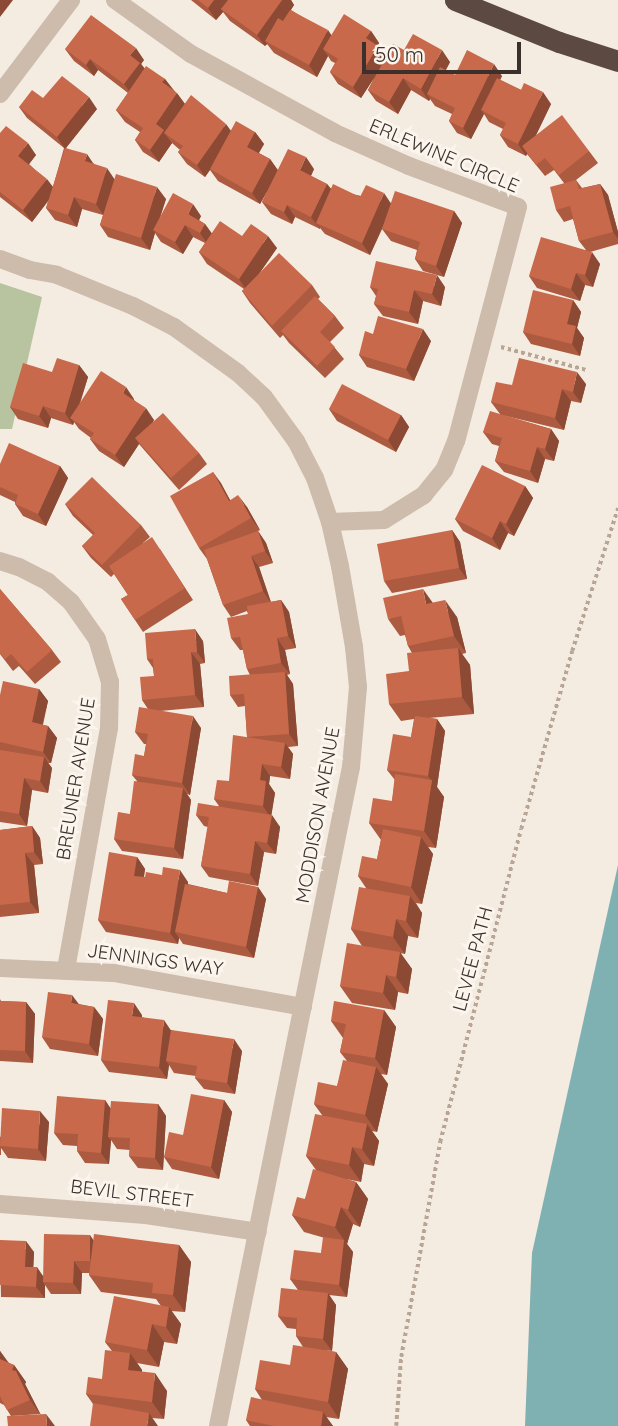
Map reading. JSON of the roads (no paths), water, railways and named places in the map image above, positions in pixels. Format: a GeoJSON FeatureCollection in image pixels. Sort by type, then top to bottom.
{"type":"FeatureCollection","features":[{"type":"Feature","properties":{"kind":"highway"},"geometry":{"type":"LineString","coordinates":[[455,0],[559,42],[618,61]]}},
{"type":"Feature","properties":{"kind":"street"},"geometry":{"type":"LineString","coordinates":[[0,94],[71,0]]}},
{"type":"Feature","properties":{"kind":"street","name":"ERLEWINE CIRCLE"},"geometry":{"type":"LineString","coordinates":[[115,0],[191,54],[335,133],[409,166],[518,207],[456,441],[435,483],[412,505],[384,520],[330,522]]}},
{"type":"Feature","properties":{"kind":"street","name":"MODDISON AVENUE"},"geometry":{"type":"LineString","coordinates":[[0,259],[77,282],[174,327],[238,373],[264,397],[296,441],[315,478],[330,522],[354,647],[356,727],[303,1007],[218,1426]]}},
{"type":"Feature","properties":{"kind":"street","name":"BREUNER AVENUE"},"geometry":{"type":"LineString","coordinates":[[0,561],[48,582],[71,602],[97,639],[110,682],[109,728],[66,969]]}},
{"type":"Feature","properties":{"kind":"street","name":"JENNINGS WAY"},"geometry":{"type":"LineString","coordinates":[[0,968],[66,969],[187,984],[303,1007]]}},
{"type":"Feature","properties":{"kind":"street","name":"BEVIL STREET"},"geometry":{"type":"LineString","coordinates":[[0,1204],[146,1215],[258,1232]]}},
{"type":"Feature","properties":{"kind":"water"},"geometry":{"type":"Polygon","coordinates":[[[618,865],[618,1426],[525,1426],[532,1253],[618,865]]]}}]}
